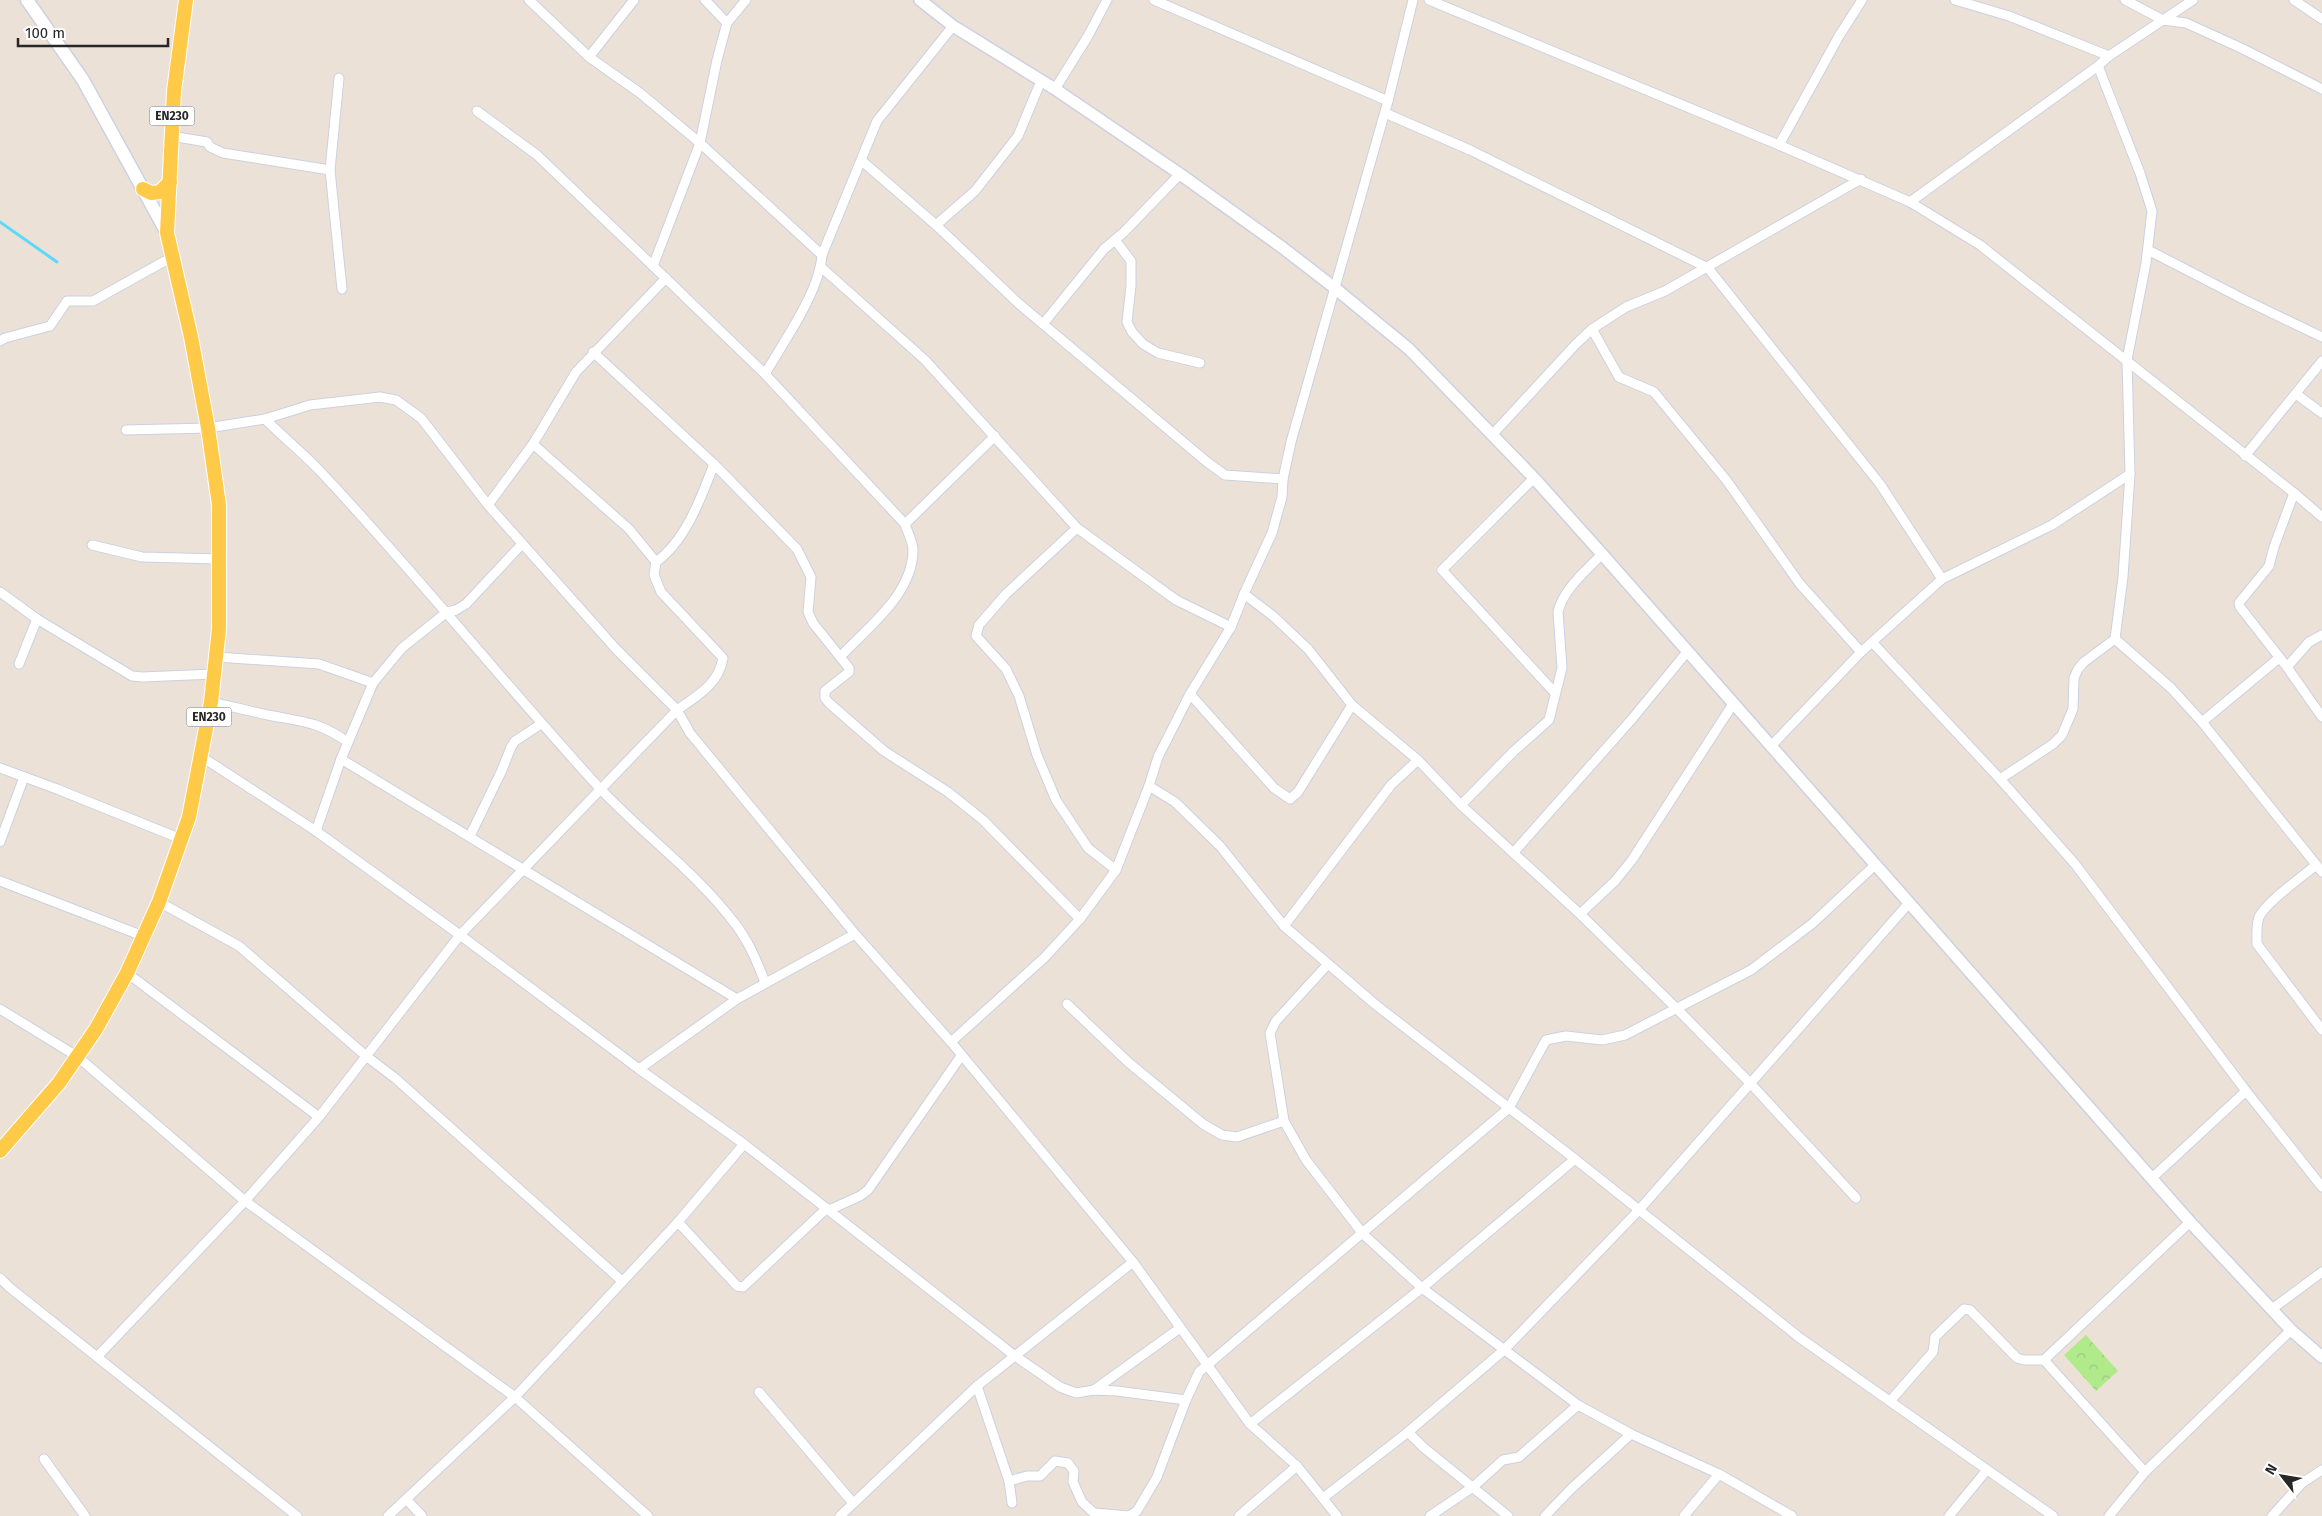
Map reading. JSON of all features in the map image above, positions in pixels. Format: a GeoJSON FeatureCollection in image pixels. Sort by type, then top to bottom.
{"type":"FeatureCollection","features":[{"type":"Feature","properties":{"kind":"main road"},"geometry":{"type":"LineString","coordinates":[[27,0],[83,80],[167,233]]}},
{"type":"Feature","properties":{"kind":"main road","name":"EN230"},"geometry":{"type":"LineString","coordinates":[[0,1151],[59,1083],[78,1057],[127,973],[159,902],[189,817],[202,758],[217,657],[219,629],[219,505],[208,428],[191,337],[167,233],[174,91],[186,0]]}},
{"type":"Feature","properties":{"kind":"main road"},"geometry":{"type":"LineString","coordinates":[[143,189],[151,193],[160,192],[170,182]]}},
{"type":"Feature","properties":{"kind":"street"},"geometry":{"type":"LineString","coordinates":[[529,0],[588,57],[640,92],[700,143],[822,255]]}},
{"type":"Feature","properties":{"kind":"street"},"geometry":{"type":"LineString","coordinates":[[588,57],[634,0]]}},
{"type":"Feature","properties":{"kind":"street"},"geometry":{"type":"LineString","coordinates":[[704,0],[727,22]]}},
{"type":"Feature","properties":{"kind":"street"},"geometry":{"type":"LineString","coordinates":[[653,266],[700,143],[727,22],[746,0]]}},
{"type":"Feature","properties":{"kind":"street"},"geometry":{"type":"LineString","coordinates":[[920,0],[953,26],[1055,89],[1180,174],[1283,248],[1409,349],[1534,478],[1602,554],[2190,1222],[2291,1330],[2322,1358]]}},
{"type":"Feature","properties":{"kind":"street"},"geometry":{"type":"LineString","coordinates":[[1055,89],[1088,36],[1107,0]]}},
{"type":"Feature","properties":{"kind":"street"},"geometry":{"type":"LineString","coordinates":[[1154,0],[1388,101]]}},
{"type":"Feature","properties":{"kind":"street"},"geometry":{"type":"LineString","coordinates":[[951,1042],[1044,958],[1080,919],[1116,870],[1149,786],[1158,757],[1190,694],[1231,627],[1272,534],[1282,497],[1283,480],[1291,442],[1385,113],[1413,0]]}},
{"type":"Feature","properties":{"kind":"street"},"geometry":{"type":"LineString","coordinates":[[1429,0],[1860,179],[1910,202],[1980,245],[2127,360],[2245,456],[2294,492],[2322,518]]}},
{"type":"Feature","properties":{"kind":"street"},"geometry":{"type":"LineString","coordinates":[[1779,145],[1839,36],[1862,0]]}},
{"type":"Feature","properties":{"kind":"street"},"geometry":{"type":"LineString","coordinates":[[1955,0],[2009,16],[2109,56]]}},
{"type":"Feature","properties":{"kind":"street"},"geometry":{"type":"LineString","coordinates":[[2125,0],[2163,20],[2186,23],[2241,48],[2322,90]]}},
{"type":"Feature","properties":{"kind":"street"},"geometry":{"type":"LineString","coordinates":[[1910,202],[2098,66],[2109,56],[2193,0]]}},
{"type":"Feature","properties":{"kind":"street"},"geometry":{"type":"LineString","coordinates":[[2294,0],[2322,19]]}},
{"type":"Feature","properties":{"kind":"street"},"geometry":{"type":"LineString","coordinates":[[765,374],[814,288],[821,266],[822,255],[877,121],[953,26]]}},
{"type":"Feature","properties":{"kind":"street"},"geometry":{"type":"LineString","coordinates":[[2000,779],[2053,744],[2062,735],[2073,709],[2074,678],[2078,670],[2084,662],[2116,639],[2123,577],[2130,474],[2127,360],[2148,250],[2152,211],[2140,173],[2098,66]]}},
{"type":"Feature","properties":{"kind":"street"},"geometry":{"type":"LineString","coordinates":[[339,78],[330,170],[342,289]]}},
{"type":"Feature","properties":{"kind":"street"},"geometry":{"type":"LineString","coordinates":[[936,225],[975,191],[1018,136],[1041,81]]}},
{"type":"Feature","properties":{"kind":"street"},"geometry":{"type":"LineString","coordinates":[[477,111],[537,155],[666,278],[765,374],[904,524],[913,548],[909,570],[900,591],[841,656]]}},
{"type":"Feature","properties":{"kind":"street"},"geometry":{"type":"LineString","coordinates":[[1385,113],[1470,150],[1708,268],[1880,484],[1942,578]]}},
{"type":"Feature","properties":{"kind":"street"},"geometry":{"type":"LineString","coordinates":[[171,136],[207,142],[210,148],[223,153],[330,170]]}},
{"type":"Feature","properties":{"kind":"street"},"geometry":{"type":"LineString","coordinates":[[862,161],[936,225],[1043,324],[1224,475],[1283,480]]}},
{"type":"Feature","properties":{"kind":"street"},"geometry":{"type":"LineString","coordinates":[[1043,324],[1104,249],[1180,174]]}},
{"type":"Feature","properties":{"kind":"street"},"geometry":{"type":"LineString","coordinates":[[1492,435],[1576,344],[1592,330],[1626,307],[1665,291],[1708,268],[1860,179]]}},
{"type":"Feature","properties":{"kind":"street"},"geometry":{"type":"LineString","coordinates":[[1115,240],[1131,261],[1131,286],[1127,322],[1132,332],[1158,353],[1200,363]]}},
{"type":"Feature","properties":{"kind":"street"},"geometry":{"type":"LineString","coordinates":[[2148,250],[2322,337]]}},
{"type":"Feature","properties":{"kind":"street"},"geometry":{"type":"LineString","coordinates":[[0,341],[50,326],[67,301],[93,301],[172,257]]}},
{"type":"Feature","properties":{"kind":"street"},"geometry":{"type":"LineString","coordinates":[[821,266],[925,360],[1077,528],[1176,600],[1231,627]]}},
{"type":"Feature","properties":{"kind":"street"},"geometry":{"type":"LineString","coordinates":[[488,505],[533,444],[576,372],[593,352],[634,313],[666,278]]}},
{"type":"Feature","properties":{"kind":"street"},"geometry":{"type":"LineString","coordinates":[[1592,330],[1619,377],[1654,392],[1727,481],[1800,584],[1861,652]]}},
{"type":"Feature","properties":{"kind":"street"},"geometry":{"type":"LineString","coordinates":[[593,352],[714,464],[798,549],[811,578],[808,612],[813,623],[841,656],[849,672],[825,690],[829,703],[884,752],[948,792],[983,820],[1080,919]]}},
{"type":"Feature","properties":{"kind":"street"},"geometry":{"type":"LineString","coordinates":[[2245,456],[2322,362]]}},
{"type":"Feature","properties":{"kind":"street"},"geometry":{"type":"LineString","coordinates":[[2296,394],[2322,414]]}},
{"type":"Feature","properties":{"kind":"street"},"geometry":{"type":"LineString","coordinates":[[126,430],[208,428],[265,419],[310,404],[380,397],[396,400],[421,418],[488,505],[522,544],[616,649],[677,710],[690,733],[855,934],[951,1042],[1133,1262],[1206,1366],[1250,1424],[1296,1466],[1336,1516]]}},
{"type":"Feature","properties":{"kind":"street"},"geometry":{"type":"LineString","coordinates":[[265,419],[319,470],[447,612],[541,724],[600,789],[685,868],[736,924],[754,955],[765,982]]}},
{"type":"Feature","properties":{"kind":"street"},"geometry":{"type":"LineString","coordinates":[[904,524],[995,436]]}},
{"type":"Feature","properties":{"kind":"street"},"geometry":{"type":"LineString","coordinates":[[533,444],[629,529],[656,562]]}},
{"type":"Feature","properties":{"kind":"street"},"geometry":{"type":"LineString","coordinates":[[97,1357],[245,1201],[318,1116],[460,935],[677,710],[708,688],[718,676],[723,658],[661,592],[654,574],[656,562],[668,553],[701,498],[714,464]]}},
{"type":"Feature","properties":{"kind":"street"},"geometry":{"type":"LineString","coordinates":[[1772,745],[1861,652],[1942,578],[2052,524],[2130,474]]}},
{"type":"Feature","properties":{"kind":"street"},"geometry":{"type":"LineString","coordinates":[[1534,478],[1442,570],[1555,693]]}},
{"type":"Feature","properties":{"kind":"street"},"geometry":{"type":"LineString","coordinates":[[2294,492],[2269,566],[2239,603],[2240,607],[2287,666],[2322,717]]}},
{"type":"Feature","properties":{"kind":"street"},"geometry":{"type":"LineString","coordinates":[[1077,528],[1006,594],[979,625],[976,636],[1006,668],[1019,696],[1037,754],[1056,800],[1088,848],[1116,870]]}},
{"type":"Feature","properties":{"kind":"street"},"geometry":{"type":"LineString","coordinates":[[316,831],[341,759],[373,683],[402,648],[447,612],[456,610],[466,604],[522,544]]}},
{"type":"Feature","properties":{"kind":"street"},"geometry":{"type":"LineString","coordinates":[[92,545],[142,558],[220,559]]}},
{"type":"Feature","properties":{"kind":"street"},"geometry":{"type":"LineString","coordinates":[[1461,805],[1514,751],[1549,720],[1562,668],[1558,612],[1560,604],[1565,595],[1602,554]]}},
{"type":"Feature","properties":{"kind":"street"},"geometry":{"type":"LineString","coordinates":[[0,592],[37,619],[132,676],[143,678],[213,674]]}},
{"type":"Feature","properties":{"kind":"street"},"geometry":{"type":"LineString","coordinates":[[1244,594],[1273,616],[1308,649],[1352,705],[1418,760],[1461,805],[1580,914],[1676,1008],[1751,1084],[1856,1198]]}},
{"type":"Feature","properties":{"kind":"street"},"geometry":{"type":"LineString","coordinates":[[19,664],[37,619]]}},
{"type":"Feature","properties":{"kind":"street"},"geometry":{"type":"LineString","coordinates":[[2287,666],[2309,642],[2322,635]]}},
{"type":"Feature","properties":{"kind":"street"},"geometry":{"type":"LineString","coordinates":[[2116,639],[2170,688],[2202,722],[2319,868],[2266,906],[2259,917],[2256,930],[2257,944],[2322,1030]]}},
{"type":"Feature","properties":{"kind":"street"},"geometry":{"type":"LineString","coordinates":[[1872,642],[2000,779],[2075,864],[2246,1091],[2322,1186]]}},
{"type":"Feature","properties":{"kind":"street"},"geometry":{"type":"LineString","coordinates":[[1514,852],[1632,719],[1687,652]]}},
{"type":"Feature","properties":{"kind":"street"},"geometry":{"type":"LineString","coordinates":[[217,657],[319,664],[373,683]]}},
{"type":"Feature","properties":{"kind":"street"},"geometry":{"type":"LineString","coordinates":[[2202,722],[2279,658]]}},
{"type":"Feature","properties":{"kind":"street"},"geometry":{"type":"LineString","coordinates":[[1190,694],[1274,788],[1290,799],[1298,792],[1352,705]]}},
{"type":"Feature","properties":{"kind":"street"},"geometry":{"type":"LineString","coordinates":[[211,702],[267,715],[301,719],[331,730],[348,742]]}},
{"type":"Feature","properties":{"kind":"street"},"geometry":{"type":"LineString","coordinates":[[1580,914],[1616,881],[1632,860],[1733,704]]}},
{"type":"Feature","properties":{"kind":"street"},"geometry":{"type":"LineString","coordinates":[[470,836],[511,747],[515,741],[541,724]]}},
{"type":"Feature","properties":{"kind":"street"},"geometry":{"type":"LineString","coordinates":[[202,758],[316,831],[460,935],[639,1069],[744,1144],[1015,1356],[1069,1391],[1076,1393],[1094,1390],[1117,1391],[1186,1400]]}},
{"type":"Feature","properties":{"kind":"street"},"geometry":{"type":"LineString","coordinates":[[341,759],[737,999]]}},
{"type":"Feature","properties":{"kind":"street"},"geometry":{"type":"LineString","coordinates":[[1284,926],[1391,785],[1418,760]]}},
{"type":"Feature","properties":{"kind":"street"},"geometry":{"type":"LineString","coordinates":[[0,768],[181,839]]}},
{"type":"Feature","properties":{"kind":"street"},"geometry":{"type":"LineString","coordinates":[[0,842],[24,777]]}},
{"type":"Feature","properties":{"kind":"street"},"geometry":{"type":"LineString","coordinates":[[1149,786],[1175,802],[1220,846],[1284,926],[1376,1005],[1576,1159],[1800,1338],[1891,1400],[1986,1471],[2052,1516]]}},
{"type":"Feature","properties":{"kind":"street"},"geometry":{"type":"LineString","coordinates":[[1009,1481],[1027,1476],[1040,1476],[1055,1461],[1068,1462],[1074,1471],[1073,1482],[1082,1502],[1094,1513],[1129,1516],[1137,1511],[1157,1477],[1186,1400],[1200,1372],[1509,1108],[1546,1040],[1566,1036],[1602,1040],[1625,1035],[1751,970],[1813,923],[1876,864]]}},
{"type":"Feature","properties":{"kind":"street"},"geometry":{"type":"LineString","coordinates":[[0,881],[144,936]]}},
{"type":"Feature","properties":{"kind":"street"},"geometry":{"type":"LineString","coordinates":[[159,902],[239,946],[366,1056],[395,1078],[622,1281]]}},
{"type":"Feature","properties":{"kind":"street"},"geometry":{"type":"LineString","coordinates":[[1323,1498],[1408,1432],[1504,1350],[1639,1210],[1909,903]]}},
{"type":"Feature","properties":{"kind":"street"},"geometry":{"type":"LineString","coordinates":[[639,1069],[737,999],[855,934]]}},
{"type":"Feature","properties":{"kind":"street"},"geometry":{"type":"LineString","coordinates":[[1328,964],[1276,1021],[1270,1033],[1284,1120],[1306,1160],[1363,1234],[1422,1288],[1578,1405],[1631,1434],[1719,1474],[1785,1515]]}},
{"type":"Feature","properties":{"kind":"street"},"geometry":{"type":"LineString","coordinates":[[127,973],[318,1116]]}},
{"type":"Feature","properties":{"kind":"street"},"geometry":{"type":"LineString","coordinates":[[1067,1004],[1128,1062],[1203,1124],[1222,1135],[1237,1137],[1284,1120]]}},
{"type":"Feature","properties":{"kind":"street"},"geometry":{"type":"LineString","coordinates":[[0,1009],[78,1057],[245,1201],[515,1397],[648,1516]]}},
{"type":"Feature","properties":{"kind":"street"},"geometry":{"type":"LineString","coordinates":[[678,1222],[740,1287],[747,1286],[828,1209],[860,1196],[868,1190],[961,1056]]}},
{"type":"Feature","properties":{"kind":"street"},"geometry":{"type":"LineString","coordinates":[[2152,1178],[2246,1091]]}},
{"type":"Feature","properties":{"kind":"street"},"geometry":{"type":"LineString","coordinates":[[388,1516],[515,1397],[678,1222],[744,1144]]}},
{"type":"Feature","properties":{"kind":"street"},"geometry":{"type":"LineString","coordinates":[[1250,1424],[1422,1288],[1576,1159]]}},
{"type":"Feature","properties":{"kind":"street"},"geometry":{"type":"LineString","coordinates":[[1891,1400],[1933,1352],[1935,1337],[1964,1309],[1970,1310],[2018,1358],[2024,1360],[2044,1360],[2190,1222]]}},
{"type":"Feature","properties":{"kind":"street"},"geometry":{"type":"LineString","coordinates":[[840,1516],[977,1386],[1133,1262]]}},
{"type":"Feature","properties":{"kind":"street"},"geometry":{"type":"LineString","coordinates":[[2272,1309],[2322,1272]]}},
{"type":"Feature","properties":{"kind":"street"},"geometry":{"type":"LineString","coordinates":[[0,1278],[8,1287],[297,1516]]}},
{"type":"Feature","properties":{"kind":"street"},"geometry":{"type":"LineString","coordinates":[[1094,1390],[1180,1328]]}},
{"type":"Feature","properties":{"kind":"street"},"geometry":{"type":"LineString","coordinates":[[2109,1516],[2145,1472],[2291,1330]]}},
{"type":"Feature","properties":{"kind":"street"},"geometry":{"type":"LineString","coordinates":[[2044,1360],[2145,1472]]}},
{"type":"Feature","properties":{"kind":"street"},"geometry":{"type":"LineString","coordinates":[[977,1386],[1009,1481],[1012,1503]]}},
{"type":"Feature","properties":{"kind":"street"},"geometry":{"type":"LineString","coordinates":[[759,1392],[854,1503]]}},
{"type":"Feature","properties":{"kind":"street"},"geometry":{"type":"LineString","coordinates":[[1430,1516],[1473,1488],[1503,1460],[1519,1457],[1578,1405]]}},
{"type":"Feature","properties":{"kind":"street"},"geometry":{"type":"LineString","coordinates":[[1408,1432],[1423,1447],[1508,1516]]}},
{"type":"Feature","properties":{"kind":"street"},"geometry":{"type":"LineString","coordinates":[[1545,1516],[1571,1488],[1631,1434]]}},
{"type":"Feature","properties":{"kind":"street"},"geometry":{"type":"LineString","coordinates":[[44,1459],[85,1516]]}},
{"type":"Feature","properties":{"kind":"street"},"geometry":{"type":"LineString","coordinates":[[1239,1516],[1296,1466]]}},
{"type":"Feature","properties":{"kind":"street"},"geometry":{"type":"LineString","coordinates":[[2272,1516],[2302,1483],[2322,1470]]}},
{"type":"Feature","properties":{"kind":"street"},"geometry":{"type":"LineString","coordinates":[[1949,1516],[1986,1471]]}},
{"type":"Feature","properties":{"kind":"street"},"geometry":{"type":"LineString","coordinates":[[1684,1516],[1719,1474]]}},
{"type":"Feature","properties":{"kind":"street"},"geometry":{"type":"LineString","coordinates":[[407,1500],[422,1516]]}},
{"type":"Feature","properties":{"kind":"green space"},"geometry":{"type":"Polygon","coordinates":[[[2086,1335],[2118,1371],[2096,1391],[2064,1355],[2086,1335]]]}},
{"type":"Feature","properties":{"kind":"waterway"},"geometry":{"type":"LineString","coordinates":[[0,222],[57,262]]}}]}
